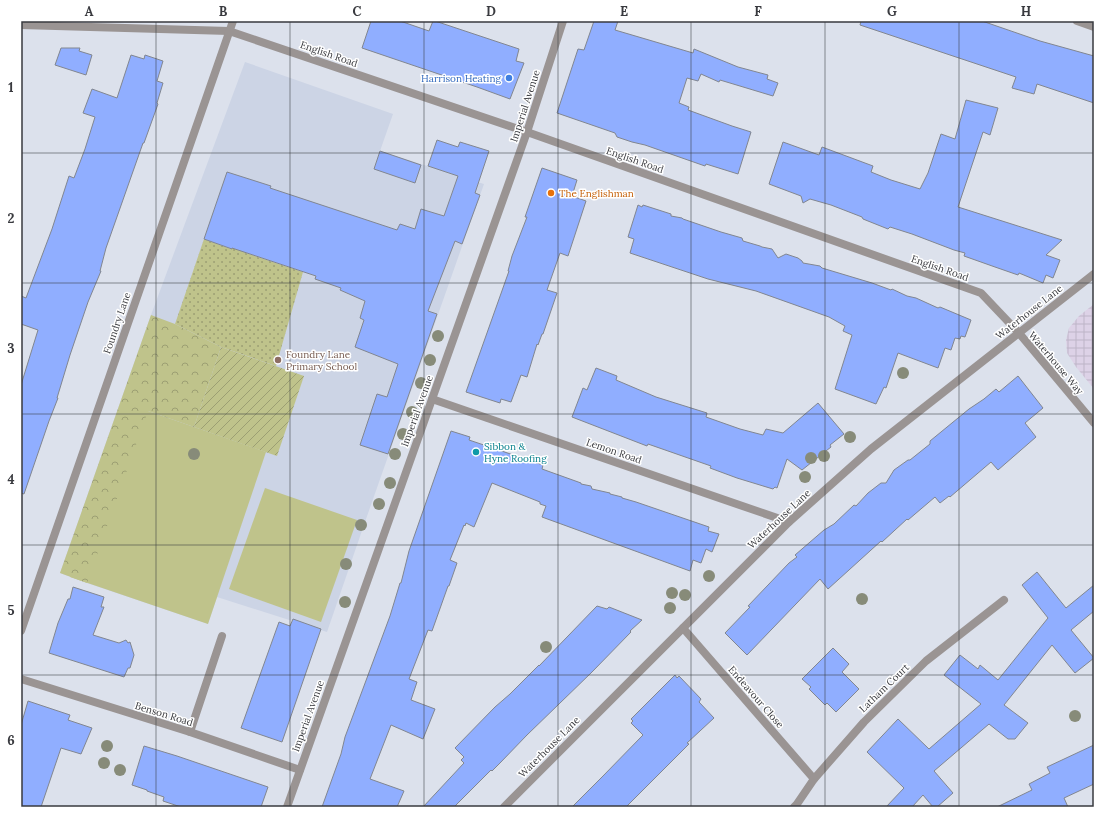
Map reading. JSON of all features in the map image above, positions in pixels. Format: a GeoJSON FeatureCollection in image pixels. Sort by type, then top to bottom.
{"type":"FeatureCollection","features":[{"type":"Feature","properties":{"kind":"street","name":"Foundry Lane"},"geometry":{"type":"LineString","coordinates":[[21,631],[233,21]]}},
{"type":"Feature","properties":{"kind":"street","name":"Imperial Avenue"},"geometry":{"type":"LineString","coordinates":[[287,807],[527,132],[563,21]]}},
{"type":"Feature","properties":{"kind":"street"},"geometry":{"type":"LineString","coordinates":[[1077,21],[1094,27]]}},
{"type":"Feature","properties":{"kind":"street","name":"English Road"},"geometry":{"type":"LineString","coordinates":[[21,25],[229,31],[527,132],[981,293],[1019,333]]}},
{"type":"Feature","properties":{"kind":"street","name":"Waterhouse Lane"},"geometry":{"type":"LineString","coordinates":[[504,807],[789,522],[871,449],[1094,274]]}},
{"type":"Feature","properties":{"kind":"street","name":"Waterhouse Way"},"geometry":{"type":"LineString","coordinates":[[1019,333],[1094,424]]}},
{"type":"Feature","properties":{"kind":"street","name":"Lemon Road"},"geometry":{"type":"LineString","coordinates":[[432,399],[789,522]]}},
{"type":"Feature","properties":{"kind":"street","name":"Latham Court"},"geometry":{"type":"LineString","coordinates":[[794,807],[798,804],[814,779],[864,722],[926,661],[1004,600]]}},
{"type":"Feature","properties":{"kind":"street","name":"Endeavour Close"},"geometry":{"type":"LineString","coordinates":[[683,628],[814,779]]}},
{"type":"Feature","properties":{"kind":"street"},"geometry":{"type":"LineString","coordinates":[[190,732],[222,636]]}},
{"type":"Feature","properties":{"kind":"street","name":"Benson Road"},"geometry":{"type":"LineString","coordinates":[[21,679],[190,732],[300,770]]}},
{"type":"Feature","properties":{"kind":"shaded area","name":"Foundry Lane Primary School"},"geometry":{"type":"Polygon","coordinates":[[[245,62],[393,114],[380,151],[484,184],[327,632],[217,597],[208,624],[60,573],[151,315],[245,62]]]}},
{"type":"Feature","properties":{"kind":"shaded area"},"geometry":{"type":"Polygon","coordinates":[[[1094,304],[1094,389],[1076,367],[1067,353],[1066,340],[1069,328],[1079,316],[1094,304]]]}},
{"type":"Feature","properties":{"kind":"green space"},"geometry":{"type":"Polygon","coordinates":[[[204,239],[231,249],[235,241],[246,253],[303,272],[276,366],[221,347],[175,324],[204,239]]]}},
{"type":"Feature","properties":{"kind":"green space"},"geometry":{"type":"Polygon","coordinates":[[[151,315],[175,324],[221,347],[194,427],[148,411],[87,583],[60,573],[151,315]]]}},
{"type":"Feature","properties":{"kind":"green space"},"geometry":{"type":"Polygon","coordinates":[[[221,347],[304,376],[277,456],[194,427],[221,347]]]}},
{"type":"Feature","properties":{"kind":"green space"},"geometry":{"type":"Polygon","coordinates":[[[128,404],[266,452],[208,624],[70,577],[128,404]]]}},
{"type":"Feature","properties":{"kind":"green space"},"geometry":{"type":"Polygon","coordinates":[[[265,488],[357,520],[321,622],[229,589],[265,488]]]}},
{"type":"Feature","properties":{"kind":"building"},"geometry":{"type":"Polygon","coordinates":[[[371,21],[400,21],[429,31],[433,21],[435,21],[519,49],[516,61],[524,63],[510,99],[362,48],[371,21]]]}},
{"type":"Feature","properties":{"kind":"building"},"geometry":{"type":"Polygon","coordinates":[[[594,21],[618,21],[615,30],[693,53],[694,49],[738,67],[768,75],[767,79],[778,83],[773,96],[720,80],[719,82],[701,74],[698,81],[687,78],[679,103],[689,107],[688,110],[751,132],[738,174],[706,164],[705,166],[617,137],[615,133],[557,113],[578,49],[584,50],[594,21]]]}},
{"type":"Feature","properties":{"kind":"building"},"geometry":{"type":"Polygon","coordinates":[[[861,21],[982,21],[1040,41],[1094,56],[1094,103],[1037,84],[1034,94],[1012,88],[1016,77],[860,25],[861,21]]]}},
{"type":"Feature","properties":{"kind":"building"},"geometry":{"type":"Polygon","coordinates":[[[61,48],[80,48],[79,51],[92,55],[86,75],[55,65],[61,48]]]}},
{"type":"Feature","properties":{"kind":"building"},"geometry":{"type":"Polygon","coordinates":[[[131,55],[144,59],[145,55],[163,61],[157,81],[163,83],[157,103],[158,104],[106,248],[101,271],[88,302],[70,355],[58,398],[24,494],[21,493],[21,385],[38,330],[21,324],[21,296],[26,298],[52,229],[69,176],[74,178],[85,149],[95,117],[83,113],[92,89],[117,98],[131,55]]]}},
{"type":"Feature","properties":{"kind":"building"},"geometry":{"type":"Polygon","coordinates":[[[966,100],[998,108],[990,135],[983,132],[958,207],[1062,240],[1046,255],[1060,260],[1053,278],[1046,275],[1043,283],[1019,273],[1018,275],[964,256],[965,253],[912,234],[890,227],[888,229],[831,205],[810,199],[803,203],[801,196],[769,184],[783,142],[819,155],[822,147],[873,166],[871,172],[920,189],[928,173],[941,134],[955,139],[966,100]]]}},
{"type":"Feature","properties":{"kind":"building"},"geometry":{"type":"Polygon","coordinates":[[[437,140],[458,147],[460,142],[489,151],[475,193],[480,195],[462,244],[455,241],[428,311],[437,314],[388,454],[360,445],[377,394],[387,397],[398,364],[355,347],[364,320],[360,318],[365,301],[340,290],[341,288],[315,279],[316,276],[204,239],[227,172],[271,186],[270,188],[397,230],[400,224],[415,229],[421,209],[444,216],[458,176],[428,166],[437,140]]]}},
{"type":"Feature","properties":{"kind":"building"},"geometry":{"type":"Polygon","coordinates":[[[380,151],[421,165],[415,183],[374,169],[380,151]]]}},
{"type":"Feature","properties":{"kind":"building"},"geometry":{"type":"Polygon","coordinates":[[[542,168],[577,180],[572,196],[586,201],[568,256],[560,253],[547,290],[557,293],[543,334],[538,345],[537,344],[527,377],[521,375],[511,402],[501,399],[500,403],[466,392],[509,271],[512,256],[527,217],[525,217],[542,168]]]}},
{"type":"Feature","properties":{"kind":"building"},"geometry":{"type":"Polygon","coordinates":[[[638,205],[642,207],[643,205],[671,214],[671,216],[682,218],[742,238],[743,241],[772,249],[778,258],[786,254],[798,258],[803,263],[820,266],[822,268],[891,290],[892,289],[938,308],[940,307],[971,320],[965,337],[961,336],[960,339],[955,338],[951,350],[945,348],[938,368],[898,353],[886,388],[884,387],[876,404],[835,389],[852,335],[843,331],[845,326],[829,317],[756,291],[708,279],[630,253],[634,239],[628,237],[638,205]]]}},
{"type":"Feature","properties":{"kind":"building"},"geometry":{"type":"Polygon","coordinates":[[[596,368],[617,376],[616,380],[656,397],[707,413],[706,417],[740,429],[763,435],[766,429],[783,433],[818,403],[844,434],[830,445],[831,447],[802,470],[787,459],[777,488],[775,487],[773,489],[737,478],[710,468],[711,466],[648,444],[647,446],[572,417],[583,388],[587,390],[596,368]]]}},
{"type":"Feature","properties":{"kind":"building"},"geometry":{"type":"Polygon","coordinates":[[[1018,376],[1043,408],[1025,423],[1036,437],[998,470],[991,462],[950,497],[949,496],[940,503],[935,497],[908,520],[907,519],[882,542],[881,541],[828,589],[820,579],[747,655],[725,633],[750,607],[748,606],[789,563],[797,557],[795,555],[824,530],[834,524],[854,505],[856,506],[868,493],[881,483],[886,483],[894,470],[910,460],[930,444],[930,441],[969,409],[996,389],[999,392],[1018,376]]]}},
{"type":"Feature","properties":{"kind":"building"},"geometry":{"type":"Polygon","coordinates":[[[451,431],[470,437],[469,440],[543,465],[542,469],[581,484],[591,486],[592,489],[610,493],[709,527],[708,531],[719,534],[712,552],[706,549],[701,563],[693,560],[690,571],[542,517],[546,506],[540,504],[540,502],[492,483],[474,527],[466,523],[465,526],[464,525],[450,560],[457,563],[449,586],[432,631],[428,630],[409,679],[417,682],[411,700],[435,709],[423,739],[391,725],[370,779],[404,791],[397,807],[322,807],[341,754],[345,737],[390,616],[401,583],[409,551],[451,431]]]}},
{"type":"Feature","properties":{"kind":"building"},"geometry":{"type":"Polygon","coordinates":[[[1037,572],[1066,608],[1094,585],[1094,611],[1071,630],[1094,658],[1075,673],[1052,645],[1004,705],[1028,723],[1015,739],[1008,739],[989,724],[934,771],[953,793],[937,807],[933,807],[923,795],[912,807],[886,807],[904,788],[867,752],[898,719],[929,749],[981,704],[944,675],[960,655],[978,669],[980,665],[998,680],[1048,618],[1022,585],[1037,572]]]}},
{"type":"Feature","properties":{"kind":"building"},"geometry":{"type":"Polygon","coordinates":[[[73,587],[104,597],[101,607],[104,607],[93,635],[119,643],[126,640],[128,643],[130,642],[134,655],[130,668],[128,668],[124,677],[49,653],[58,623],[68,599],[70,599],[73,587]]]}},
{"type":"Feature","properties":{"kind":"building"},"geometry":{"type":"Polygon","coordinates":[[[597,606],[607,609],[609,607],[642,620],[592,672],[454,807],[423,807],[464,763],[461,760],[464,757],[455,748],[495,707],[539,666],[597,606]]]}},
{"type":"Feature","properties":{"kind":"building"},"geometry":{"type":"Polygon","coordinates":[[[293,619],[321,629],[282,742],[241,728],[279,622],[290,626],[293,619]]]}},
{"type":"Feature","properties":{"kind":"building"},"geometry":{"type":"Polygon","coordinates":[[[833,648],[849,664],[842,672],[859,689],[836,712],[827,703],[825,705],[809,689],[811,687],[802,679],[833,648]]]}},
{"type":"Feature","properties":{"kind":"building"},"geometry":{"type":"Polygon","coordinates":[[[675,675],[677,678],[679,676],[701,699],[699,702],[714,718],[687,743],[689,744],[626,807],[572,807],[643,735],[631,723],[633,721],[631,719],[675,675]]]}},
{"type":"Feature","properties":{"kind":"building"},"geometry":{"type":"Polygon","coordinates":[[[28,701],[70,715],[68,720],[92,728],[81,754],[61,748],[41,807],[21,807],[21,725],[28,701]]]}},
{"type":"Feature","properties":{"kind":"building"},"geometry":{"type":"Polygon","coordinates":[[[1094,745],[1094,784],[1064,798],[1068,807],[997,807],[1032,790],[1029,784],[1050,773],[1047,767],[1094,745]]]}},
{"type":"Feature","properties":{"kind":"building"},"geometry":{"type":"Polygon","coordinates":[[[144,746],[268,787],[261,807],[181,807],[163,801],[164,797],[132,785],[144,746]]]}},
{"type":"Feature","properties":{"kind":"place","name":"Harrison Heating"},"geometry":{"type":"Point","coordinates":[509,78]}},
{"type":"Feature","properties":{"kind":"place","name":"The Englishman"},"geometry":{"type":"Point","coordinates":[551,193]}},
{"type":"Feature","properties":{"kind":"place","name":"Foundry Lane Primary School"},"geometry":{"type":"Point","coordinates":[278,360]}},
{"type":"Feature","properties":{"kind":"place","name":"Sibbon & Hyne Roofing"},"geometry":{"type":"Point","coordinates":[476,452]}}]}
